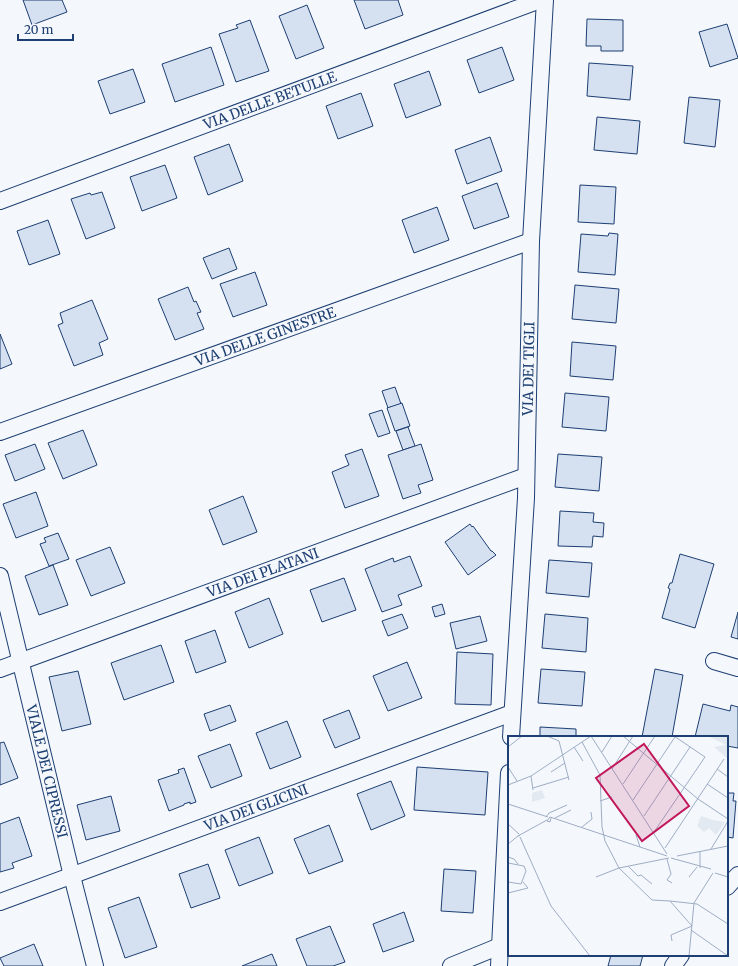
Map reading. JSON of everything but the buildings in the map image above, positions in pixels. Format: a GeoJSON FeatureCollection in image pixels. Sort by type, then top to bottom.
{"type":"FeatureCollection","features":[{"type":"Feature","properties":{"kind":"street","name":"VIA DELLE BETULLE"},"geometry":{"type":"LineString","coordinates":[[0,201],[540,0]]}},
{"type":"Feature","properties":{"kind":"street","name":"VIA DEI TIGLI"},"geometry":{"type":"LineString","coordinates":[[511,736],[526,498],[531,241],[545,0]]}},
{"type":"Feature","properties":{"kind":"street","name":"VIA DELLE GINESTRE"},"geometry":{"type":"LineString","coordinates":[[0,432],[531,241]]}},
{"type":"Feature","properties":{"kind":"street","name":"VIA DEI PLATANI"},"geometry":{"type":"LineString","coordinates":[[0,669],[526,476]]}},
{"type":"Feature","properties":{"kind":"street","name":"VIALE DEI CIPRESSI"},"geometry":{"type":"LineString","coordinates":[[0,576],[95,966]]}},
{"type":"Feature","properties":{"kind":"street"},"geometry":{"type":"LineString","coordinates":[[714,661],[738,668]]}},
{"type":"Feature","properties":{"kind":"street","name":"VIA DEI GLICINI"},"geometry":{"type":"LineString","coordinates":[[0,902],[512,712]]}},
{"type":"Feature","properties":{"kind":"street"},"geometry":{"type":"LineString","coordinates":[[499,966],[508,792]]}},
{"type":"Feature","properties":{"kind":"street"},"geometry":{"type":"LineString","coordinates":[[728,886],[738,875]]}},
{"type":"Feature","properties":{"kind":"street"},"geometry":{"type":"LineString","coordinates":[[450,966],[500,946]]}},
{"type":"Feature","properties":{"kind":"street"},"geometry":{"type":"LineString","coordinates":[[673,966],[680,956]]}}]}
